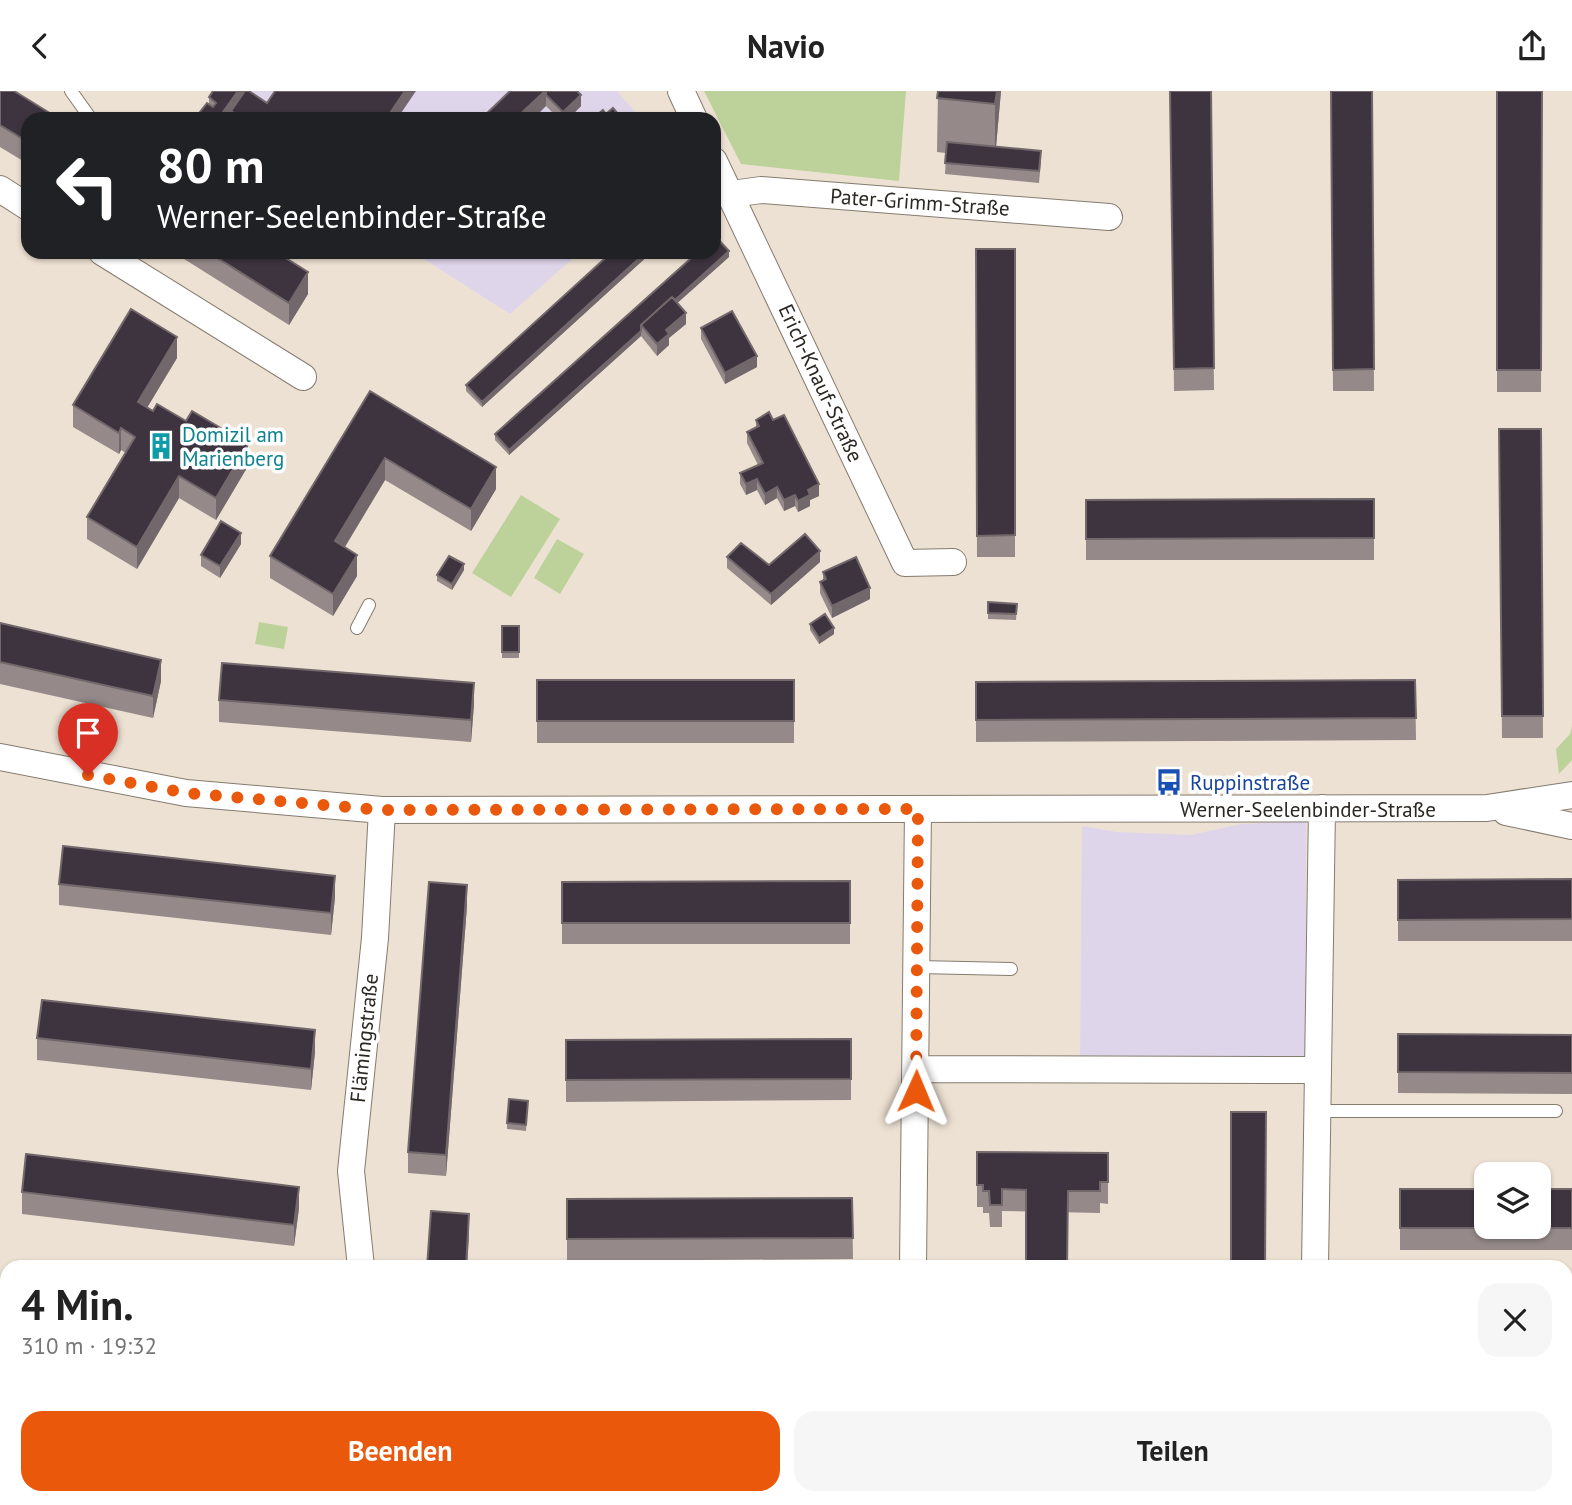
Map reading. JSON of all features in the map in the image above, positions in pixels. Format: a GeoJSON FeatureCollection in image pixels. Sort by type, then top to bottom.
{"type":"FeatureCollection","features":[{"type":"Feature","properties":{"kind":"street"},"geometry":{"type":"LineString","coordinates":[[681,91],[691,112]]}},
{"type":"Feature","properties":{"kind":"street","name":"Erich-Knauf-Straße"},"geometry":{"type":"LineString","coordinates":[[721,174],[905,563],[953,562]]}},
{"type":"Feature","properties":{"kind":"street"},"geometry":{"type":"LineString","coordinates":[[0,189],[21,202]]}},
{"type":"Feature","properties":{"kind":"street","name":"Pater-Grimm-Straße"},"geometry":{"type":"LineString","coordinates":[[732,194],[761,190],[1109,218]]}},
{"type":"Feature","properties":{"kind":"street"},"geometry":{"type":"LineString","coordinates":[[113,259],[303,376]]}},
{"type":"Feature","properties":{"kind":"street","name":"Werner-Seelenbinder-Straße"},"geometry":{"type":"LineString","coordinates":[[0,757],[186,793],[382,810],[1487,808],[1572,795]]}},
{"type":"Feature","properties":{"kind":"street"},"geometry":{"type":"LineString","coordinates":[[1315,1260],[1322,808]]}},
{"type":"Feature","properties":{"kind":"street","name":"Werner-Seelenbinder-Straße"},"geometry":{"type":"LineString","coordinates":[[1487,808],[1572,826]]}},
{"type":"Feature","properties":{"kind":"street"},"geometry":{"type":"LineString","coordinates":[[913,1260],[918,809]]}},
{"type":"Feature","properties":{"kind":"street","name":"Flämingstraße"},"geometry":{"type":"LineString","coordinates":[[360,1260],[351,1171],[376,924],[382,810]]}},
{"type":"Feature","properties":{"kind":"street"},"geometry":{"type":"LineString","coordinates":[[917,1069],[1318,1070]]}},
{"type":"Feature","properties":{"kind":"lane"},"geometry":{"type":"LineString","coordinates":[[71,91],[86,112]]}},
{"type":"Feature","properties":{"kind":"lane"},"geometry":{"type":"LineString","coordinates":[[357,628],[369,605]]}},
{"type":"Feature","properties":{"kind":"lane"},"geometry":{"type":"LineString","coordinates":[[918,967],[1011,969]]}},
{"type":"Feature","properties":{"kind":"lane"},"geometry":{"type":"LineString","coordinates":[[1317,1111],[1556,1111]]}},
{"type":"Feature","properties":{"kind":"shaded area"},"geometry":{"type":"Polygon","coordinates":[[[252,91],[617,91],[635,112],[238,112],[252,91]]]}},
{"type":"Feature","properties":{"kind":"shaded area"},"geometry":{"type":"Polygon","coordinates":[[[424,259],[572,259],[510,314],[424,259]]]}},
{"type":"Feature","properties":{"kind":"shaded area"},"geometry":{"type":"Polygon","coordinates":[[[1306,821],[1306,1067],[1080,1065],[1082,826],[1116,832],[1191,835],[1241,824],[1306,821]]]}},
{"type":"Feature","properties":{"kind":"green space"},"geometry":{"type":"Polygon","coordinates":[[[704,91],[906,91],[899,181],[741,164],[721,125],[721,112],[715,112],[704,91]]]}},
{"type":"Feature","properties":{"kind":"green space"},"geometry":{"type":"Polygon","coordinates":[[[521,495],[560,519],[511,597],[472,573],[521,495]]]}},
{"type":"Feature","properties":{"kind":"green space"},"geometry":{"type":"Polygon","coordinates":[[[557,539],[584,554],[560,594],[534,578],[557,539]]]}},
{"type":"Feature","properties":{"kind":"green space"},"geometry":{"type":"Polygon","coordinates":[[[259,622],[288,627],[284,649],[255,644],[259,622]]]}},
{"type":"Feature","properties":{"kind":"green space"},"geometry":{"type":"Polygon","coordinates":[[[1572,726],[1572,760],[1559,774],[1556,749],[1570,734],[1572,726]]]}},
{"type":"Feature","properties":{"kind":"building"},"geometry":{"type":"Polygon","coordinates":[[[0,91],[14,91],[48,112],[21,112],[21,138],[0,125],[0,91]]]}},
{"type":"Feature","properties":{"kind":"building"},"geometry":{"type":"Polygon","coordinates":[[[213,91],[238,91],[223,112],[200,112],[207,103],[213,107],[216,103],[209,97],[213,91]]]}},
{"type":"Feature","properties":{"kind":"building"},"geometry":{"type":"Polygon","coordinates":[[[245,91],[267,103],[275,91],[405,91],[391,112],[231,111],[245,91]]]}},
{"type":"Feature","properties":{"kind":"building"},"geometry":{"type":"Polygon","coordinates":[[[510,91],[545,91],[522,112],[488,112],[510,91]]]}},
{"type":"Feature","properties":{"kind":"building"},"geometry":{"type":"Polygon","coordinates":[[[546,91],[577,91],[581,95],[563,112],[546,95],[546,91]]]}},
{"type":"Feature","properties":{"kind":"building"},"geometry":{"type":"Polygon","coordinates":[[[938,91],[997,91],[995,104],[937,98],[938,91]]]}},
{"type":"Feature","properties":{"kind":"building"},"geometry":{"type":"Polygon","coordinates":[[[1170,91],[1211,91],[1214,368],[1174,369],[1170,91]]]}},
{"type":"Feature","properties":{"kind":"building"},"geometry":{"type":"Polygon","coordinates":[[[1331,91],[1372,91],[1374,369],[1333,370],[1331,91]]]}},
{"type":"Feature","properties":{"kind":"building"},"geometry":{"type":"Polygon","coordinates":[[[1497,91],[1542,91],[1541,370],[1497,370],[1497,91]]]}},
{"type":"Feature","properties":{"kind":"building"},"geometry":{"type":"Polygon","coordinates":[[[947,142],[1041,151],[1039,171],[945,163],[947,142]]]}},
{"type":"Feature","properties":{"kind":"building"},"geometry":{"type":"Polygon","coordinates":[[[721,242],[729,251],[721,258],[721,242]]]}},
{"type":"Feature","properties":{"kind":"building"},"geometry":{"type":"Polygon","coordinates":[[[976,249],[1015,249],[1015,535],[977,536],[976,249]]]}},
{"type":"Feature","properties":{"kind":"building"},"geometry":{"type":"Polygon","coordinates":[[[219,259],[287,259],[308,272],[289,303],[219,259]]]}},
{"type":"Feature","properties":{"kind":"building"},"geometry":{"type":"Polygon","coordinates":[[[604,259],[638,259],[482,402],[466,385],[604,259]]]}},
{"type":"Feature","properties":{"kind":"building"},"geometry":{"type":"Polygon","coordinates":[[[690,259],[720,259],[675,300],[672,297],[641,325],[641,331],[509,450],[495,434],[690,259]]]}},
{"type":"Feature","properties":{"kind":"building"},"geometry":{"type":"Polygon","coordinates":[[[672,297],[686,313],[666,330],[669,334],[657,344],[641,325],[672,297]]]}},
{"type":"Feature","properties":{"kind":"building","name":"Domizil am Marienberg"},"geometry":{"type":"Polygon","coordinates":[[[131,309],[177,337],[138,402],[153,411],[157,404],[186,421],[192,411],[248,444],[216,498],[179,476],[137,547],[87,517],[135,437],[121,428],[119,433],[73,405],[131,309]]]}},
{"type":"Feature","properties":{"kind":"building"},"geometry":{"type":"Polygon","coordinates":[[[732,311],[757,356],[725,373],[701,328],[732,311]]]}},
{"type":"Feature","properties":{"kind":"building"},"geometry":{"type":"Polygon","coordinates":[[[370,391],[496,467],[471,509],[385,458],[335,541],[357,555],[333,594],[270,556],[370,391]]]}},
{"type":"Feature","properties":{"kind":"building"},"geometry":{"type":"Polygon","coordinates":[[[769,412],[773,420],[784,415],[819,484],[808,490],[810,495],[798,501],[795,495],[784,500],[777,487],[765,494],[757,479],[746,484],[740,473],[763,463],[747,432],[759,426],[756,420],[769,412]]]}},
{"type":"Feature","properties":{"kind":"building"},"geometry":{"type":"Polygon","coordinates":[[[1499,429],[1541,429],[1543,716],[1502,716],[1499,429]]]}},
{"type":"Feature","properties":{"kind":"building"},"geometry":{"type":"Polygon","coordinates":[[[1374,499],[1374,538],[1086,539],[1086,500],[1374,499]]]}},
{"type":"Feature","properties":{"kind":"building"},"geometry":{"type":"Polygon","coordinates":[[[221,521],[241,533],[220,566],[201,555],[221,521]]]}},
{"type":"Feature","properties":{"kind":"building"},"geometry":{"type":"Polygon","coordinates":[[[805,534],[820,551],[771,594],[727,557],[741,543],[769,565],[805,534]]]}},
{"type":"Feature","properties":{"kind":"building"},"geometry":{"type":"Polygon","coordinates":[[[449,556],[464,564],[452,584],[437,575],[449,556]]]}},
{"type":"Feature","properties":{"kind":"building"},"geometry":{"type":"Polygon","coordinates":[[[856,557],[870,588],[832,606],[820,582],[826,579],[823,572],[856,557]]]}},
{"type":"Feature","properties":{"kind":"building"},"geometry":{"type":"Polygon","coordinates":[[[988,602],[1017,604],[1016,614],[988,613],[988,602]]]}},
{"type":"Feature","properties":{"kind":"building"},"geometry":{"type":"Polygon","coordinates":[[[825,614],[834,628],[819,638],[810,624],[825,614]]]}},
{"type":"Feature","properties":{"kind":"building"},"geometry":{"type":"Polygon","coordinates":[[[0,623],[161,660],[153,696],[0,662],[0,623]]]}},
{"type":"Feature","properties":{"kind":"building"},"geometry":{"type":"Polygon","coordinates":[[[502,626],[519,626],[519,652],[502,652],[502,626]]]}},
{"type":"Feature","properties":{"kind":"building"},"geometry":{"type":"Polygon","coordinates":[[[222,663],[474,683],[471,720],[219,700],[222,663]]]}},
{"type":"Feature","properties":{"kind":"building"},"geometry":{"type":"Polygon","coordinates":[[[537,680],[794,680],[794,721],[537,721],[537,680]]]}},
{"type":"Feature","properties":{"kind":"building"},"geometry":{"type":"Polygon","coordinates":[[[1415,680],[1416,718],[976,720],[976,682],[1415,680]]]}},
{"type":"Feature","properties":{"kind":"building"},"geometry":{"type":"Polygon","coordinates":[[[63,846],[335,876],[331,913],[59,884],[63,846]]]}},
{"type":"Feature","properties":{"kind":"building"},"geometry":{"type":"Polygon","coordinates":[[[1572,879],[1572,919],[1398,920],[1398,880],[1572,879]]]}},
{"type":"Feature","properties":{"kind":"building"},"geometry":{"type":"Polygon","coordinates":[[[850,881],[850,923],[562,923],[562,882],[850,881]]]}},
{"type":"Feature","properties":{"kind":"building"},"geometry":{"type":"Polygon","coordinates":[[[429,882],[467,885],[446,1155],[408,1152],[429,882]]]}},
{"type":"Feature","properties":{"kind":"building"},"geometry":{"type":"Polygon","coordinates":[[[42,1000],[315,1030],[311,1069],[37,1038],[42,1000]]]}},
{"type":"Feature","properties":{"kind":"building"},"geometry":{"type":"Polygon","coordinates":[[[1398,1034],[1572,1035],[1572,1073],[1398,1072],[1398,1034]]]}},
{"type":"Feature","properties":{"kind":"building"},"geometry":{"type":"Polygon","coordinates":[[[851,1039],[851,1079],[566,1080],[566,1040],[851,1039]]]}},
{"type":"Feature","properties":{"kind":"building"},"geometry":{"type":"Polygon","coordinates":[[[509,1099],[528,1101],[526,1125],[507,1123],[509,1099]]]}},
{"type":"Feature","properties":{"kind":"building"},"geometry":{"type":"Polygon","coordinates":[[[1231,1112],[1266,1112],[1265,1260],[1231,1260],[1231,1112]]]}},
{"type":"Feature","properties":{"kind":"building"},"geometry":{"type":"Polygon","coordinates":[[[977,1152],[1108,1153],[1108,1182],[1100,1182],[1100,1191],[1068,1191],[1067,1260],[1026,1260],[1026,1190],[1002,1189],[1002,1205],[990,1205],[989,1191],[983,1191],[983,1185],[977,1185],[977,1152]]]}},
{"type":"Feature","properties":{"kind":"building"},"geometry":{"type":"Polygon","coordinates":[[[26,1154],[299,1187],[294,1225],[22,1192],[26,1154]]]}},
{"type":"Feature","properties":{"kind":"building"},"geometry":{"type":"Polygon","coordinates":[[[1400,1189],[1474,1189],[1474,1228],[1400,1228],[1400,1189]]]}},
{"type":"Feature","properties":{"kind":"building"},"geometry":{"type":"Polygon","coordinates":[[[1551,1189],[1572,1189],[1572,1228],[1551,1228],[1551,1189]]]}},
{"type":"Feature","properties":{"kind":"building"},"geometry":{"type":"Polygon","coordinates":[[[852,1198],[853,1238],[567,1239],[567,1199],[852,1198]]]}},
{"type":"Feature","properties":{"kind":"building"},"geometry":{"type":"Polygon","coordinates":[[[431,1211],[469,1214],[466,1260],[428,1260],[431,1211]]]}},
{"type":"Feature","properties":{"kind":"place","name":"Domizil am Marienberg"},"geometry":{"type":"Point","coordinates":[161,446]}},
{"type":"Feature","properties":{"kind":"place","name":"Ruppinstraße"},"geometry":{"type":"Point","coordinates":[1169,782]}},
{"type":"Feature","properties":{"kind":"route"},"geometry":{"type":"LineString","coordinates":[[88,775],[186,793],[382,810],[918,809],[916,1091]]}}]}
